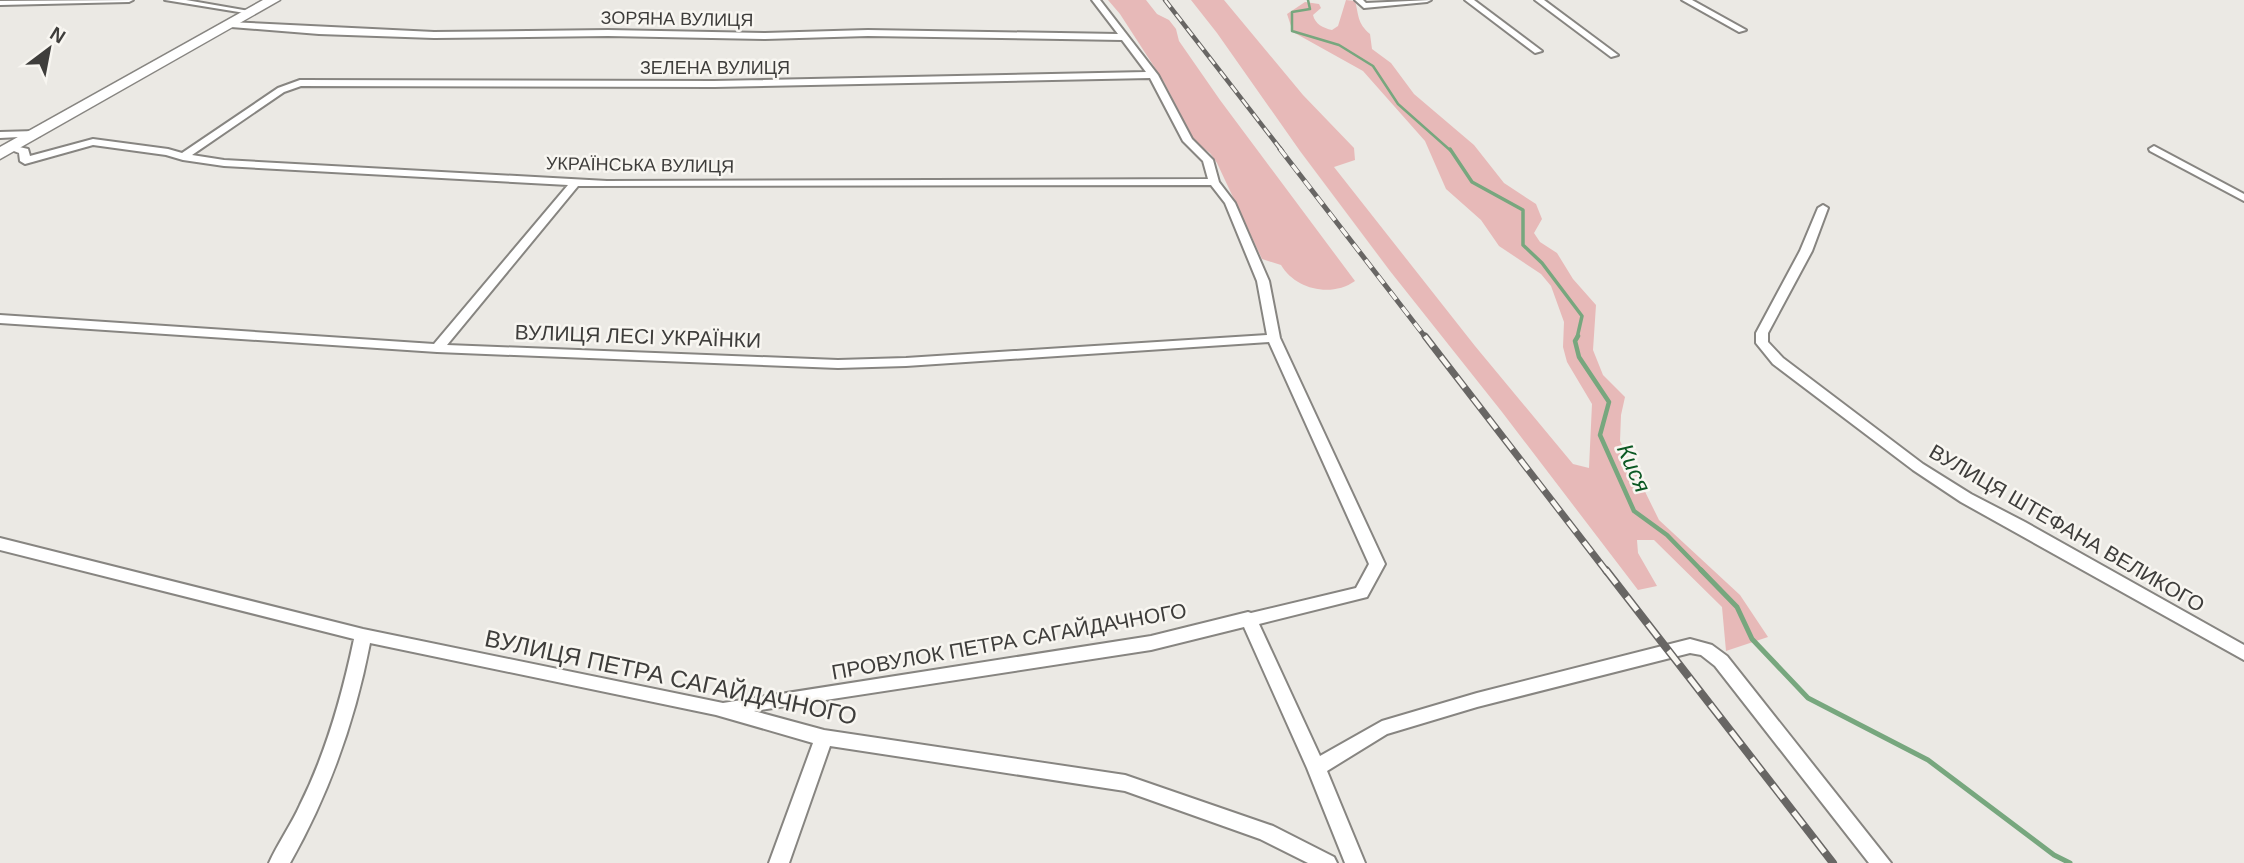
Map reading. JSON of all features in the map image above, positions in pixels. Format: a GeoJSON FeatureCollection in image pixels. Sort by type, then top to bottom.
{"type":"FeatureCollection","features":[{"type":"Feature","properties":{"kind":"main road"},"geometry":{"type":"LineString","coordinates":[[6,151],[273,0]]}},
{"type":"Feature","properties":{"kind":"street"},"geometry":{"type":"LineString","coordinates":[[0,4],[129,0]]}},
{"type":"Feature","properties":{"kind":"street"},"geometry":{"type":"LineString","coordinates":[[169,0],[251,12]]}},
{"type":"Feature","properties":{"kind":"street"},"geometry":{"type":"LineString","coordinates":[[1096,0],[1153,75],[1190,144],[1211,166],[1214,183],[1230,203],[1254,256],[1267,293],[1275,338]]}},
{"type":"Feature","properties":{"kind":"street"},"geometry":{"type":"LineString","coordinates":[[1361,3],[1427,0]]}},
{"type":"Feature","properties":{"kind":"street"},"geometry":{"type":"LineString","coordinates":[[1469,0],[1538,51]]}},
{"type":"Feature","properties":{"kind":"street"},"geometry":{"type":"LineString","coordinates":[[1539,0],[1614,55]]}},
{"type":"Feature","properties":{"kind":"street"},"geometry":{"type":"LineString","coordinates":[[1686,0],[1742,30]]}},
{"type":"Feature","properties":{"kind":"street","name":"ЗОРЯНА ВУЛИЦЯ"},"geometry":{"type":"LineString","coordinates":[[231,24],[319,31],[434,35],[608,33],[765,36],[878,33],[1123,37]]}},
{"type":"Feature","properties":{"kind":"street","name":"ЗЕЛЕНА ВУЛИЦЯ"},"geometry":{"type":"LineString","coordinates":[[183,157],[279,91],[295,84],[714,84],[1153,75]]}},
{"type":"Feature","properties":{"kind":"street"},"geometry":{"type":"LineString","coordinates":[[0,135],[35,134]]}},
{"type":"Feature","properties":{"kind":"street","name":"УКРАЇНСЬКА ВУЛИЦЯ"},"geometry":{"type":"LineString","coordinates":[[6,151],[24,151],[25,161],[93,142],[224,163],[575,183],[840,186],[1214,183]]}},
{"type":"Feature","properties":{"kind":"street"},"geometry":{"type":"LineString","coordinates":[[2154,149],[2244,198]]}},
{"type":"Feature","properties":{"kind":"street"},"geometry":{"type":"LineString","coordinates":[[437,348],[575,183]]}},
{"type":"Feature","properties":{"kind":"street","name":"ВУЛИЦЯ ШТЕФАНА ВЕЛИКОГО"},"geometry":{"type":"LineString","coordinates":[[1823,208],[1806,251],[1762,333],[1762,343],[1778,361],[1957,493],[2244,653]]}},
{"type":"Feature","properties":{"kind":"street","name":"ВУЛИЦЯ ЛЕСІ УКРАЇНКИ"},"geometry":{"type":"LineString","coordinates":[[0,319],[437,348],[860,364],[1275,338]]}},
{"type":"Feature","properties":{"kind":"street","name":"ПРОВУЛОК ПЕТРА САГАЙДАЧНОГО"},"geometry":{"type":"LineString","coordinates":[[716,708],[744,707],[1150,643],[1361,593],[1377,564],[1275,338]]}},
{"type":"Feature","properties":{"kind":"street","name":"ВУЛИЦЯ ПЕТРА САГАЙДАЧНОГО"},"geometry":{"type":"LineString","coordinates":[[0,544],[363,635],[716,708],[824,738],[1125,783],[1266,832],[1327,863]]}},
{"type":"Feature","properties":{"kind":"street"},"geometry":{"type":"LineString","coordinates":[[1248,618],[1316,768],[1355,863]]}},
{"type":"Feature","properties":{"kind":"street"},"geometry":{"type":"LineString","coordinates":[[279,863],[309,810],[334,748],[352,691],[363,635]]}},
{"type":"Feature","properties":{"kind":"street"},"geometry":{"type":"LineString","coordinates":[[1316,768],[1382,728],[1680,646],[1696,647],[1712,653],[1721,661],[1881,863]]}},
{"type":"Feature","properties":{"kind":"street"},"geometry":{"type":"LineString","coordinates":[[779,863],[824,738]]}},
{"type":"Feature","properties":{"kind":"shaded area"},"geometry":{"type":"Polygon","coordinates":[[[1108,0],[1146,0],[1157,14],[1169,20],[1176,29],[1179,41],[1220,100],[1355,281],[1335,289],[1314,288],[1295,280],[1281,265],[1262,259],[1217,163],[1210,153],[1195,142],[1164,82],[1108,0]]]}},
{"type":"Feature","properties":{"kind":"shaded area"},"geometry":{"type":"Polygon","coordinates":[[[1191,0],[1224,0],[1303,95],[1354,148],[1355,160],[1334,167],[1475,346],[1573,464],[1589,468],[1592,404],[1567,362],[1563,347],[1564,322],[1551,286],[1541,274],[1499,246],[1481,220],[1446,189],[1425,141],[1363,71],[1293,32],[1287,14],[1305,2],[1319,4],[1321,8],[1313,15],[1314,18],[1320,25],[1332,30],[1338,26],[1346,0],[1355,1],[1361,22],[1370,34],[1372,49],[1391,63],[1414,94],[1474,145],[1504,183],[1536,204],[1542,219],[1534,233],[1540,242],[1557,253],[1573,279],[1596,305],[1593,350],[1603,375],[1625,397],[1620,441],[1659,520],[1740,595],[1768,637],[1726,651],[1722,607],[1654,540],[1637,540],[1638,553],[1657,586],[1638,590],[1390,271],[1191,0]]]}},
{"type":"Feature","properties":{"kind":"waterway","name":"Кися"},"geometry":{"type":"LineString","coordinates":[[1308,0],[1310,9],[1292,12],[1292,31],[1339,45],[1373,66],[1398,104],[1451,151]]}},
{"type":"Feature","properties":{"kind":"waterway","name":"Кися"},"geometry":{"type":"LineString","coordinates":[[1450,149],[1472,182],[1523,210],[1523,245],[1542,263],[1582,316],[1577,337]]}},
{"type":"Feature","properties":{"kind":"waterway","name":"Кися"},"geometry":{"type":"LineString","coordinates":[[1577,337],[1575,341],[1579,357],[1609,402],[1600,435],[1634,511],[1667,535],[1703,572]]}},
{"type":"Feature","properties":{"kind":"waterway","name":"Кися"},"geometry":{"type":"LineString","coordinates":[[1701,570],[1737,607],[1752,639],[1808,698],[1928,760],[2054,855],[2070,863]]}},
{"type":"Feature","properties":{"kind":"railway"},"geometry":{"type":"LineString","coordinates":[[1165,0],[1282,151]]}},
{"type":"Feature","properties":{"kind":"railway"},"geometry":{"type":"LineString","coordinates":[[1280,149],[1426,338]]}},
{"type":"Feature","properties":{"kind":"railway"},"geometry":{"type":"LineString","coordinates":[[1425,336],[1607,572]]}},
{"type":"Feature","properties":{"kind":"railway"},"geometry":{"type":"LineString","coordinates":[[1606,570],[1833,863]]}}]}
